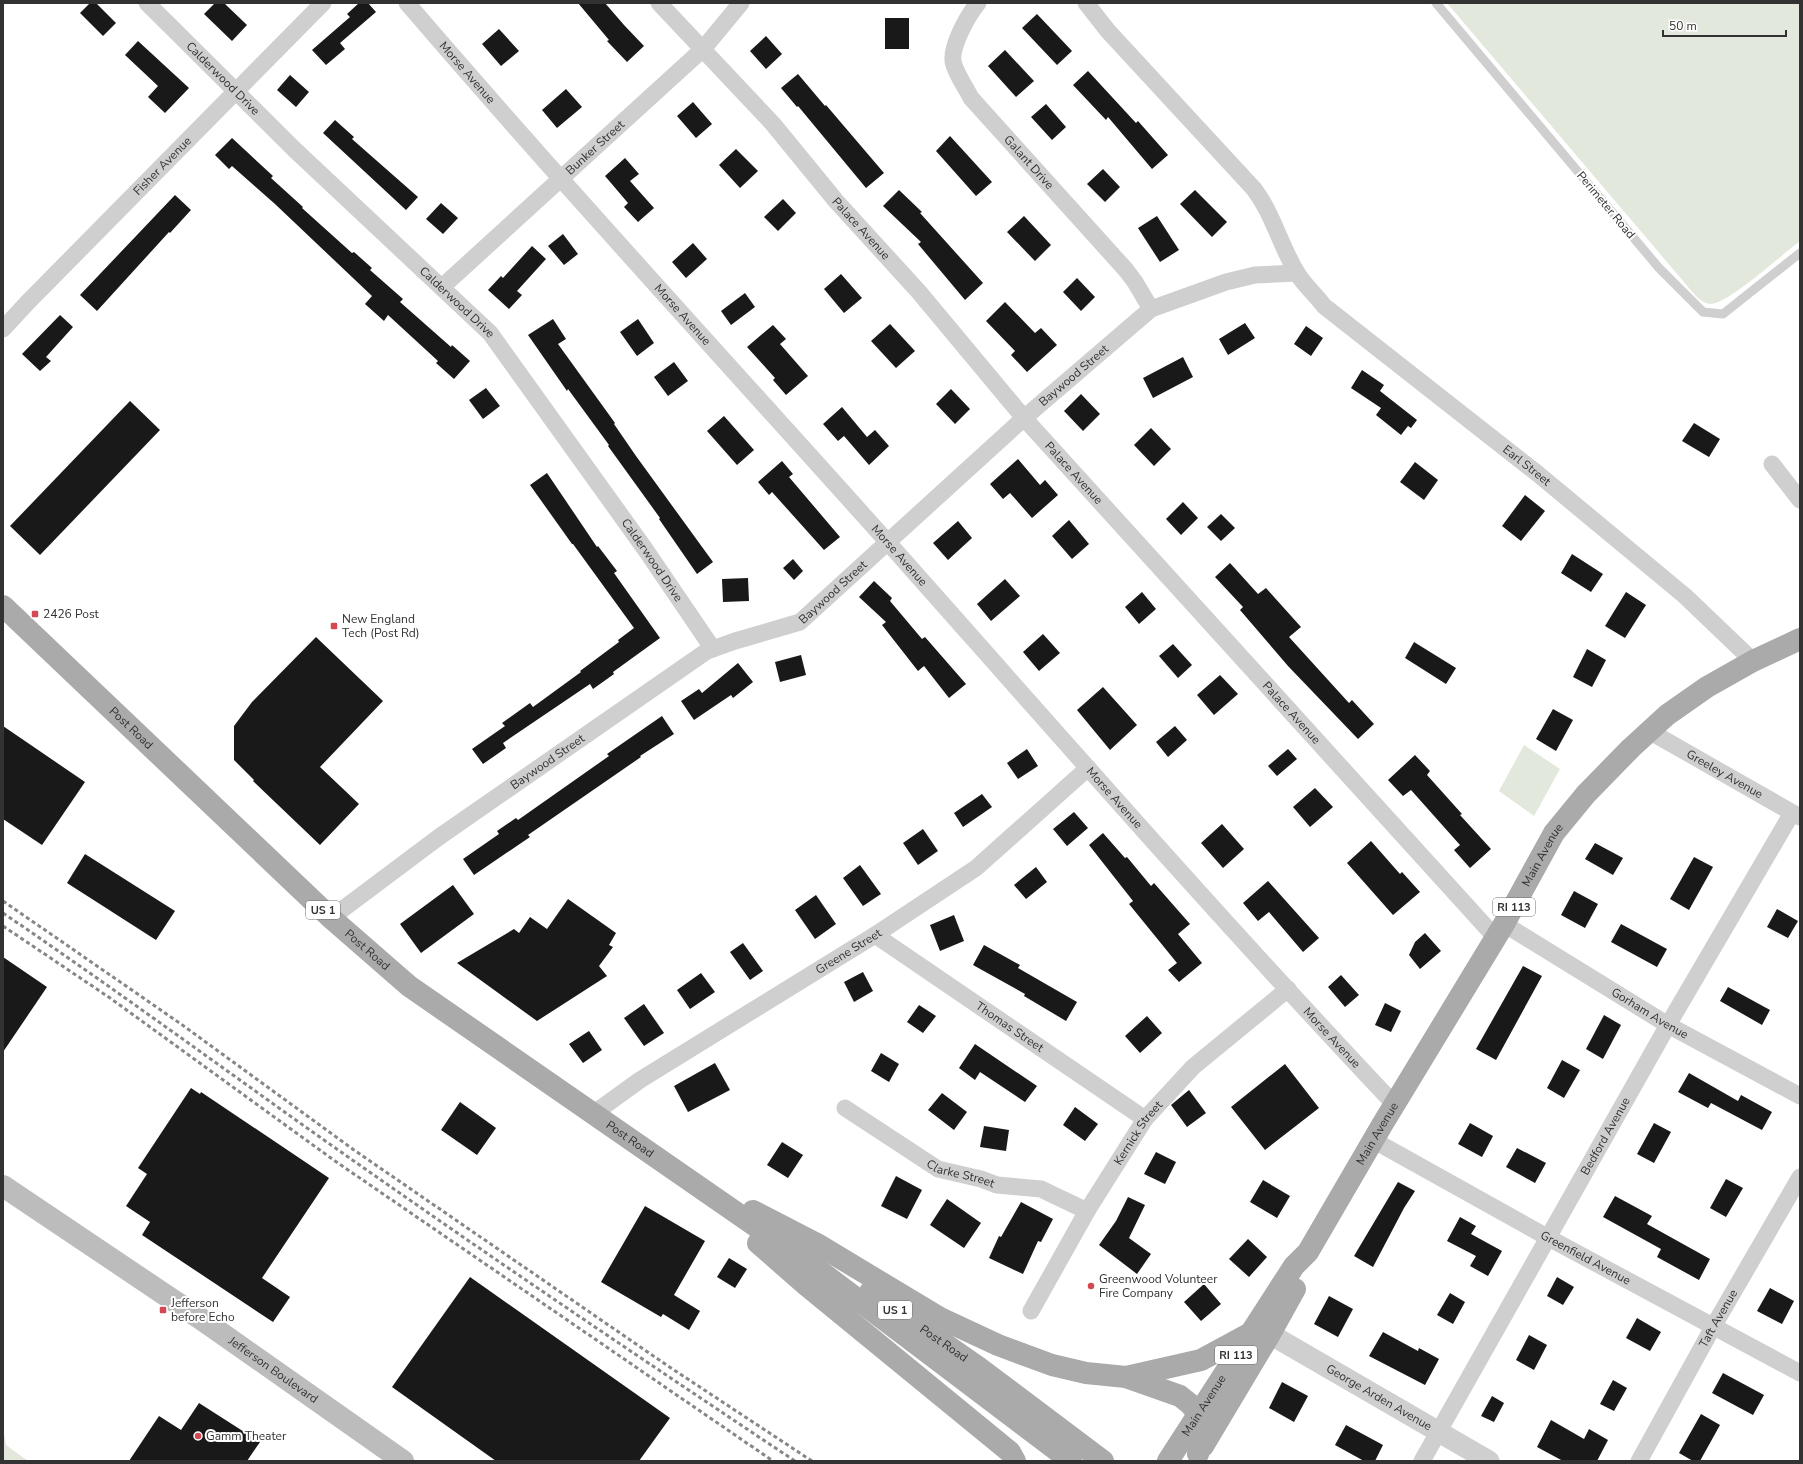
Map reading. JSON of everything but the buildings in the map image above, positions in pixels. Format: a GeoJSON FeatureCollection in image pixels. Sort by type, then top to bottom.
{"type":"FeatureCollection","features":[{"type":"Feature","properties":{"kind":"main road","name":"Post Road"},"geometry":{"type":"LineString","coordinates":[[3,606],[332,918],[409,986],[812,1266],[1071,1461]]}},
{"type":"Feature","properties":{"kind":"main road","name":"Main Avenue"},"geometry":{"type":"LineString","coordinates":[[1196,1458],[1294,1266],[1308,1252],[1373,1140],[1500,931],[1554,833],[1586,794],[1667,715],[1707,687],[1800,638]]}},
{"type":"Feature","properties":{"kind":"main road","name":"Post Road"},"geometry":{"type":"LineString","coordinates":[[677,1173],[870,1292],[978,1367],[1103,1461]]}},
{"type":"Feature","properties":{"kind":"main road"},"geometry":{"type":"LineString","coordinates":[[677,1173],[817,1244],[940,1318],[991,1341],[1052,1365],[1086,1373],[1126,1377],[1180,1396],[1190,1404],[1204,1425],[1196,1458]]}},
{"type":"Feature","properties":{"kind":"main road"},"geometry":{"type":"LineString","coordinates":[[677,1173],[806,1285],[1015,1458]]}},
{"type":"Feature","properties":{"kind":"main road","name":"Jefferson Boulevard"},"geometry":{"type":"LineString","coordinates":[[3,1186],[204,1321],[403,1461]]}},
{"type":"Feature","properties":{"kind":"main road","name":"Main Avenue"},"geometry":{"type":"LineString","coordinates":[[1168,1461],[1198,1414],[1260,1334]]}},
{"type":"Feature","properties":{"kind":"main road"},"geometry":{"type":"LineString","coordinates":[[1126,1377],[1201,1360],[1260,1334]]}},
{"type":"Feature","properties":{"kind":"street","name":"Calderwood Drive"},"geometry":{"type":"LineString","coordinates":[[147,3],[295,150],[490,333],[645,549],[713,648]]}},
{"type":"Feature","properties":{"kind":"street","name":"Fisher Avenue"},"geometry":{"type":"LineString","coordinates":[[3,329],[323,3]]}},
{"type":"Feature","properties":{"kind":"street","name":"Morse Avenue"},"geometry":{"type":"LineString","coordinates":[[407,3],[562,179],[1088,768],[1395,1105]]}},
{"type":"Feature","properties":{"kind":"street","name":"Palace Avenue"},"geometry":{"type":"LineString","coordinates":[[659,3],[773,124],[836,200],[919,292],[1024,418],[1500,931]]}},
{"type":"Feature","properties":{"kind":"street","name":"Bunker Street"},"geometry":{"type":"LineString","coordinates":[[442,287],[703,49],[741,3]]}},
{"type":"Feature","properties":{"kind":"street","name":"Galant Drive"},"geometry":{"type":"LineString","coordinates":[[978,3],[964,24],[954,49],[953,63],[960,81],[970,98],[1126,270],[1151,309]]}},
{"type":"Feature","properties":{"kind":"street"},"geometry":{"type":"LineString","coordinates":[[1086,3],[1108,31],[1254,188],[1270,214],[1280,241],[1297,273]]}},
{"type":"Feature","properties":{"kind":"street","name":"Baywood Street"},"geometry":{"type":"LineString","coordinates":[[332,918],[471,815],[713,648],[800,622],[888,543],[920,511],[1024,418],[1151,309],[1226,282],[1255,275],[1297,273]]}},
{"type":"Feature","properties":{"kind":"street","name":"Earl Street"},"geometry":{"type":"LineString","coordinates":[[1297,273],[1324,306],[1538,474],[1685,596],[1753,662]]}},
{"type":"Feature","properties":{"kind":"street"},"geometry":{"type":"LineString","coordinates":[[1772,464],[1800,500]]}},
{"type":"Feature","properties":{"kind":"street","name":"Greeley Avenue"},"geometry":{"type":"LineString","coordinates":[[1649,731],[1796,815]]}},
{"type":"Feature","properties":{"kind":"street","name":"Greene Street"},"geometry":{"type":"LineString","coordinates":[[593,1114],[640,1080],[875,934],[976,868],[1088,768]]}},
{"type":"Feature","properties":{"kind":"street","name":"Bedford Avenue"},"geometry":{"type":"LineString","coordinates":[[1422,1461],[1547,1237],[1668,1025],[1796,815]]}},
{"type":"Feature","properties":{"kind":"street","name":"Gorham Avenue"},"geometry":{"type":"LineString","coordinates":[[1500,931],[1668,1025],[1800,1096]]}},
{"type":"Feature","properties":{"kind":"street","name":"Thomas Street"},"geometry":{"type":"LineString","coordinates":[[875,934],[1145,1118]]}},
{"type":"Feature","properties":{"kind":"street","name":"Kernick Street"},"geometry":{"type":"LineString","coordinates":[[1031,1311],[1087,1211],[1145,1118],[1193,1067],[1288,989]]}},
{"type":"Feature","properties":{"kind":"street","name":"Clarke Street"},"geometry":{"type":"LineString","coordinates":[[845,1108],[938,1169],[981,1179],[997,1185],[1041,1189],[1087,1211]]}},
{"type":"Feature","properties":{"kind":"street","name":"Greenfield Avenue"},"geometry":{"type":"LineString","coordinates":[[1373,1140],[1547,1237],[1800,1373]]}},
{"type":"Feature","properties":{"kind":"street","name":"Taft Avenue"},"geometry":{"type":"LineString","coordinates":[[1639,1461],[1713,1327],[1800,1177]]}},
{"type":"Feature","properties":{"kind":"street","name":"George Arden Avenue"},"geometry":{"type":"LineString","coordinates":[[1260,1334],[1489,1461]]}},
{"type":"Feature","properties":{"kind":"lane","name":"Perimeter Road"},"geometry":{"type":"LineString","coordinates":[[1436,3],[1659,268],[1703,312],[1723,314],[1800,253]]}},
{"type":"Feature","properties":{"kind":"shaded area"},"geometry":{"type":"Polygon","coordinates":[[[1447,3],[1800,3],[1800,241],[1730,296],[1719,302],[1711,304],[1702,301],[1691,291],[1447,3]]]}},
{"type":"Feature","properties":{"kind":"shaded area"},"geometry":{"type":"Polygon","coordinates":[[[1524,745],[1560,769],[1534,816],[1499,791],[1524,745]]]}},
{"type":"Feature","properties":{"kind":"shaded area"},"geometry":{"type":"Polygon","coordinates":[[[3,1427],[6,1445],[28,1461],[3,1461],[3,1427]]]}},
{"type":"Feature","properties":{"kind":"railway"},"geometry":{"type":"LineString","coordinates":[[3,901],[181,1024],[354,1150],[668,1366],[812,1461]]}},
{"type":"Feature","properties":{"kind":"railway"},"geometry":{"type":"LineString","coordinates":[[3,913],[428,1213],[795,1461]]}},
{"type":"Feature","properties":{"kind":"railway"},"geometry":{"type":"LineString","coordinates":[[3,926],[110,998],[335,1161],[773,1461]]}},
{"type":"Feature","properties":{"kind":"place","name":"2426 Post"},"geometry":{"type":"Point","coordinates":[35,614]}},
{"type":"Feature","properties":{"kind":"place","name":"New England Tech (Post Rd)"},"geometry":{"type":"Point","coordinates":[334,626]}},
{"type":"Feature","properties":{"kind":"place","name":"Greenwood Volunteer Fire Company"},"geometry":{"type":"Point","coordinates":[1091,1286]}},
{"type":"Feature","properties":{"kind":"place","name":"Jefferson before Echo"},"geometry":{"type":"Point","coordinates":[163,1310]}},
{"type":"Feature","properties":{"kind":"place","name":"Gamm Theater"},"geometry":{"type":"Point","coordinates":[198,1436]}}]}
